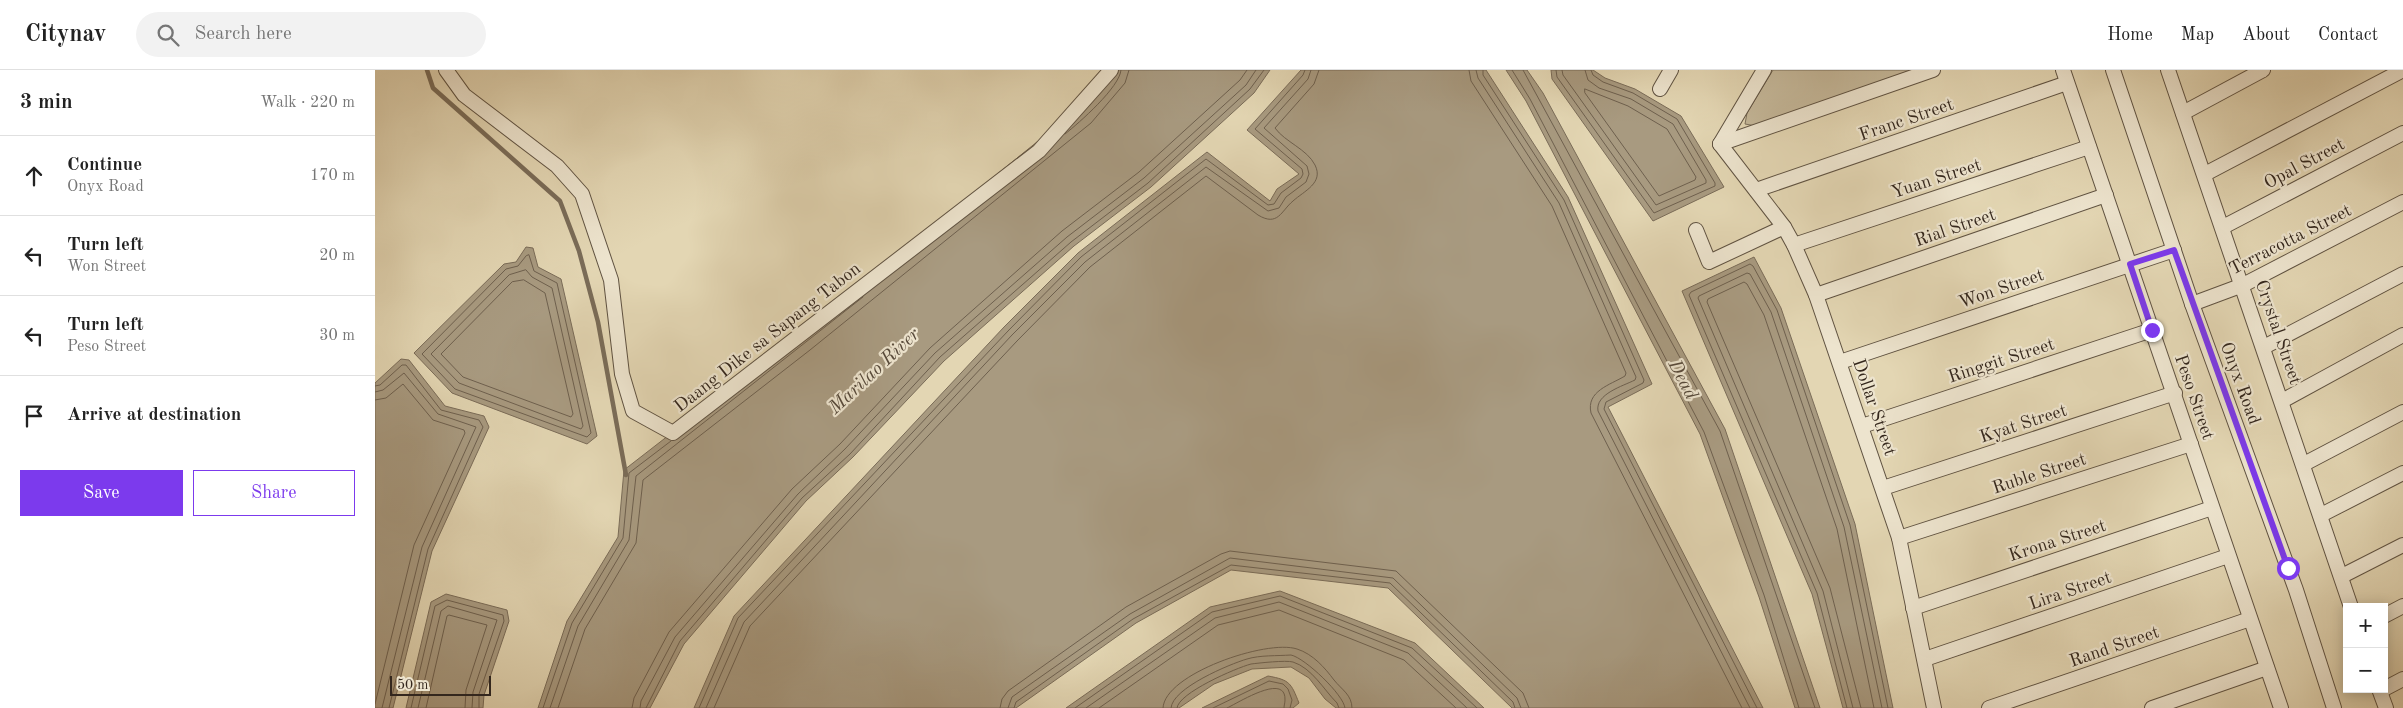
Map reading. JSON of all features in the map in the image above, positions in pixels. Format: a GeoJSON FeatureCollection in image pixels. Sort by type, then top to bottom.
{"type":"FeatureCollection","features":[{"type":"Feature","properties":{"kind":"street","name":"Daang Dike sa Sapang Tabon"},"geometry":{"type":"LineString","coordinates":[[446,70],[464,95],[557,166],[582,194],[611,280],[622,374],[633,411],[673,433],[1039,151],[1111,70]]}},
{"type":"Feature","properties":{"kind":"street"},"geometry":{"type":"LineString","coordinates":[[1660,89],[1671,70]]}},
{"type":"Feature","properties":{"kind":"street"},"geometry":{"type":"LineString","coordinates":[[1720,144],[1764,70]]}},
{"type":"Feature","properties":{"kind":"street"},"geometry":{"type":"LineString","coordinates":[[1720,144],[1933,70]]}},
{"type":"Feature","properties":{"kind":"street","name":"Onyx Road"},"geometry":{"type":"LineString","coordinates":[[2113,70],[2192,304],[2296,590],[2334,708]]}},
{"type":"Feature","properties":{"kind":"street","name":"Crystal Street"},"geometry":{"type":"LineString","coordinates":[[2168,70],[2243,285],[2350,603]]}},
{"type":"Feature","properties":{"kind":"street"},"geometry":{"type":"LineString","coordinates":[[2183,113],[2263,70]]}},
{"type":"Feature","properties":{"kind":"street"},"geometry":{"type":"LineString","coordinates":[[2205,174],[2403,70]]}},
{"type":"Feature","properties":{"kind":"street","name":"Peso Street"},"geometry":{"type":"LineString","coordinates":[[2065,77],[2175,393],[2228,556],[2281,708]]}},
{"type":"Feature","properties":{"kind":"street","name":"Franc Street"},"geometry":{"type":"LineString","coordinates":[[1756,190],[2065,77]]}},
{"type":"Feature","properties":{"kind":"street","name":"Opal Street"},"geometry":{"type":"LineString","coordinates":[[2223,227],[2403,133]]}},
{"type":"Feature","properties":{"kind":"street","name":"Dollar Street"},"geometry":{"type":"LineString","coordinates":[[1720,144],[1784,227],[1816,295],[1899,538],[1934,708]]}},
{"type":"Feature","properties":{"kind":"street","name":"Yuan Street"},"geometry":{"type":"LineString","coordinates":[[1794,245],[2089,147]]}},
{"type":"Feature","properties":{"kind":"street","name":"Rial Street"},"geometry":{"type":"LineString","coordinates":[[1816,295],[2106,195]]}},
{"type":"Feature","properties":{"kind":"street","name":"Terracotta Street"},"geometry":{"type":"LineString","coordinates":[[2192,304],[2243,285],[2403,202]]}},
{"type":"Feature","properties":{"kind":"street"},"geometry":{"type":"LineString","coordinates":[[1695,230],[1709,262],[1784,227]]}},
{"type":"Feature","properties":{"kind":"street","name":"Won Street"},"geometry":{"type":"LineString","coordinates":[[1840,362],[2174,250]]}},
{"type":"Feature","properties":{"kind":"street"},"geometry":{"type":"LineString","coordinates":[[2264,347],[2403,274]]}},
{"type":"Feature","properties":{"kind":"street","name":"Ringgit Street"},"geometry":{"type":"LineString","coordinates":[[1862,426],[2152,330]]}},
{"type":"Feature","properties":{"kind":"street"},"geometry":{"type":"LineString","coordinates":[[2282,401],[2403,335]]}},
{"type":"Feature","properties":{"kind":"street","name":"Kyat Street"},"geometry":{"type":"LineString","coordinates":[[1883,488],[2175,393]]}},
{"type":"Feature","properties":{"kind":"street"},"geometry":{"type":"LineString","coordinates":[[2303,464],[2403,412]]}},
{"type":"Feature","properties":{"kind":"street","name":"Ruble Street"},"geometry":{"type":"LineString","coordinates":[[1899,538],[2191,444]]}},
{"type":"Feature","properties":{"kind":"street"},"geometry":{"type":"LineString","coordinates":[[2321,514],[2403,473]]}},
{"type":"Feature","properties":{"kind":"street","name":"Krona Street"},"geometry":{"type":"LineString","coordinates":[[1913,608],[2212,508]]}},
{"type":"Feature","properties":{"kind":"street"},"geometry":{"type":"LineString","coordinates":[[2342,576],[2403,545]]}},
{"type":"Feature","properties":{"kind":"street","name":"Lira Street"},"geometry":{"type":"LineString","coordinates":[[1925,659],[2228,556]]}},
{"type":"Feature","properties":{"kind":"street"},"geometry":{"type":"LineString","coordinates":[[2388,614],[2403,606]]}},
{"type":"Feature","properties":{"kind":"street","name":"Rand Street"},"geometry":{"type":"LineString","coordinates":[[1989,708],[2250,618]]}},
{"type":"Feature","properties":{"kind":"street"},"geometry":{"type":"LineString","coordinates":[[2152,708],[2267,668]]}},
{"type":"Feature","properties":{"kind":"street"},"geometry":{"type":"LineString","coordinates":[[2388,687],[2403,679]]}},
{"type":"Feature","properties":{"kind":"street"},"geometry":{"type":"LineString","coordinates":[[2382,693],[2385,708]]}},
{"type":"Feature","properties":{"kind":"shaded area"},"geometry":{"type":"Polygon","coordinates":[[[1773,70],[1916,70],[1756,126],[1745,124],[1747,113],[1773,70]]]}},
{"type":"Feature","properties":{"kind":"water","name":"Marilao River"},"geometry":{"type":"Polygon","coordinates":[[[1111,70],[1270,70],[1254,93],[1151,187],[1074,246],[944,361],[853,457],[806,501],[684,644],[650,708],[538,708],[567,621],[618,537],[624,470],[798,335],[1079,108],[1111,70]]]}},
{"type":"Feature","properties":{"kind":"water"},"geometry":{"type":"Polygon","coordinates":[[[1301,70],[1486,70],[1568,197],[1652,384],[1608,407],[1763,708],[1512,708],[1388,588],[1231,570],[1136,623],[1016,708],[694,708],[734,616],[1004,327],[1078,253],[1207,152],[1270,201],[1277,189],[1299,174],[1247,130],[1301,70]]]}},
{"type":"Feature","properties":{"kind":"water","name":"Dead"},"geometry":{"type":"Polygon","coordinates":[[[1506,70],[1527,70],[1543,93],[1725,429],[1820,708],[1795,708],[1759,597],[1700,434],[1526,101],[1506,70]]]}},
{"type":"Feature","properties":{"kind":"water"},"geometry":{"type":"Polygon","coordinates":[[[1551,70],[1593,70],[1605,78],[1635,89],[1681,116],[1724,187],[1653,221],[1552,79],[1551,70]]]}},
{"type":"Feature","properties":{"kind":"water"},"geometry":{"type":"Polygon","coordinates":[[[526,247],[533,248],[538,267],[561,279],[597,436],[587,444],[452,393],[414,353],[504,264],[516,262],[526,247]]]}},
{"type":"Feature","properties":{"kind":"water"},"geometry":{"type":"Polygon","coordinates":[[[1754,257],[1781,308],[1855,524],[1893,708],[1843,708],[1812,594],[1682,291],[1754,257]]]}},
{"type":"Feature","properties":{"kind":"water"},"geometry":{"type":"Polygon","coordinates":[[[401,359],[409,360],[445,406],[484,416],[489,427],[432,551],[393,708],[375,708],[375,383],[401,359]]]}},
{"type":"Feature","properties":{"kind":"water"},"geometry":{"type":"Polygon","coordinates":[[[1280,591],[1415,643],[1484,708],[1336,708],[1325,699],[1309,678],[1291,667],[1252,669],[1214,684],[1179,708],[1066,708],[1210,607],[1280,591]]]}},
{"type":"Feature","properties":{"kind":"water"},"geometry":{"type":"Polygon","coordinates":[[[446,594],[507,610],[509,621],[484,695],[483,708],[406,708],[431,602],[446,594]]]}},
{"type":"Feature","properties":{"kind":"water"},"geometry":{"type":"Polygon","coordinates":[[[1268,676],[1281,679],[1289,684],[1299,703],[1293,708],[1202,708],[1268,676]]]}},
{"type":"Feature","properties":{"kind":"waterway"},"geometry":{"type":"LineString","coordinates":[[427,70],[433,88],[560,201],[579,251],[598,322],[626,475]]}},
{"type":"Feature","properties":{"kind":"route"},"geometry":{"type":"LineString","coordinates":[[2152,330],[2130,264],[2174,250],[2288,568]]}}]}
